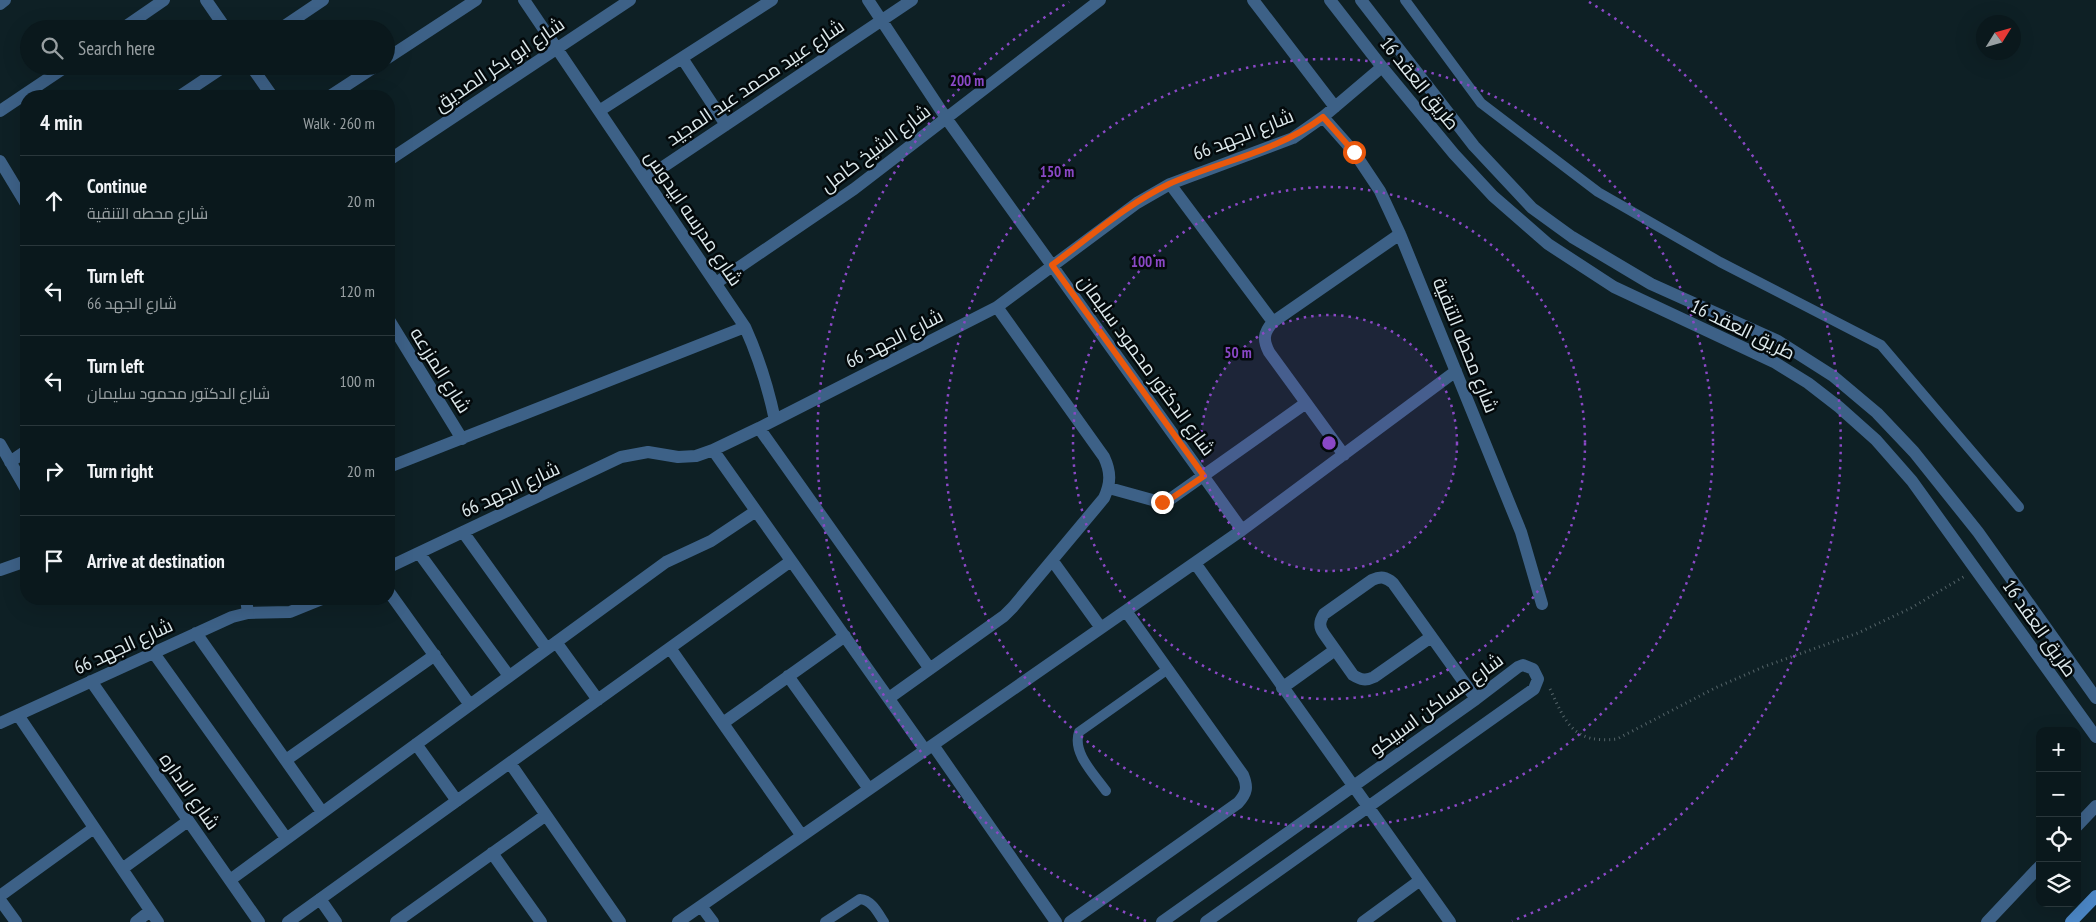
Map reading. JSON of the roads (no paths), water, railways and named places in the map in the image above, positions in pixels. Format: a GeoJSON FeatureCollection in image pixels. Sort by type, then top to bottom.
{"type":"FeatureCollection","features":[{"type":"Feature","properties":{"kind":"main road"},"geometry":{"type":"LineString","coordinates":[[2071,922],[2092,900]]}},
{"type":"Feature","properties":{"kind":"street"},"geometry":{"type":"LineString","coordinates":[[0,4],[5,0]]}},
{"type":"Feature","properties":{"kind":"street"},"geometry":{"type":"LineString","coordinates":[[135,20],[164,0]]}},
{"type":"Feature","properties":{"kind":"street"},"geometry":{"type":"LineString","coordinates":[[206,0],[220,20]]}},
{"type":"Feature","properties":{"kind":"street"},"geometry":{"type":"LineString","coordinates":[[293,20],[323,0]]}},
{"type":"Feature","properties":{"kind":"street"},"geometry":{"type":"LineString","coordinates":[[395,53],[476,0]]}},
{"type":"Feature","properties":{"kind":"street"},"geometry":{"type":"LineString","coordinates":[[524,0],[556,48]]}},
{"type":"Feature","properties":{"kind":"street","name":"شارع ابو بكر الصديق"},"geometry":{"type":"LineString","coordinates":[[395,156],[630,0]]}},
{"type":"Feature","properties":{"kind":"street"},"geometry":{"type":"LineString","coordinates":[[600,111],[772,0]]}},
{"type":"Feature","properties":{"kind":"street","name":"شارع الدكتور محمود سليمان"},"geometry":{"type":"LineString","coordinates":[[868,0],[946,118],[1242,530]]}},
{"type":"Feature","properties":{"kind":"street","name":"شارع عبيد محمد عبد المجيد"},"geometry":{"type":"LineString","coordinates":[[645,179],[912,0]]}},
{"type":"Feature","properties":{"kind":"street","name":"شارع الشيخ كامل"},"geometry":{"type":"LineString","coordinates":[[716,283],[854,189],[1100,0]]}},
{"type":"Feature","properties":{"kind":"street"},"geometry":{"type":"LineString","coordinates":[[1253,0],[1335,107]]}},
{"type":"Feature","properties":{"kind":"street","name":"طريق العقد 16"},"geometry":{"type":"LineString","coordinates":[[1330,0],[1382,67],[1454,154],[1492,196],[1548,244],[1614,287],[1774,362],[1808,383],[1839,407],[1876,440],[1900,466],[2096,737]]}},
{"type":"Feature","properties":{"kind":"street","name":"طريق العقد 16"},"geometry":{"type":"LineString","coordinates":[[1361,0],[1474,146],[1532,208],[1572,237],[1651,284],[1785,345],[1833,376],[1876,413],[1914,452],[1978,532],[2096,698]]}},
{"type":"Feature","properties":{"kind":"street","name":"شارع مدرسه ابيدوس"},"geometry":{"type":"LineString","coordinates":[[556,48],[745,328],[761,364],[775,420]]}},
{"type":"Feature","properties":{"kind":"street"},"geometry":{"type":"LineString","coordinates":[[682,58],[726,124]]}},
{"type":"Feature","properties":{"kind":"street","name":"شارع الجهد 66"},"geometry":{"type":"LineString","coordinates":[[395,564],[621,457],[648,452],[678,457],[696,456],[713,450],[775,420],[997,307],[1137,202],[1170,184],[1285,141],[1308,128],[1382,67]]}},
{"type":"Feature","properties":{"kind":"street"},"geometry":{"type":"LineString","coordinates":[[31,90],[53,75]]}},
{"type":"Feature","properties":{"kind":"street"},"geometry":{"type":"LineString","coordinates":[[189,90],[212,75]]}},
{"type":"Feature","properties":{"kind":"street"},"geometry":{"type":"LineString","coordinates":[[257,75],[268,90]]}},
{"type":"Feature","properties":{"kind":"street"},"geometry":{"type":"LineString","coordinates":[[339,90],[362,75]]}},
{"type":"Feature","properties":{"kind":"street"},"geometry":{"type":"LineString","coordinates":[[0,111],[20,97]]}},
{"type":"Feature","properties":{"kind":"street","name":"شارع محطه التنقية"},"geometry":{"type":"LineString","coordinates":[[1323,117],[1354,152],[1375,184],[1400,234],[1521,532],[1542,604]]}},
{"type":"Feature","properties":{"kind":"street"},"geometry":{"type":"LineString","coordinates":[[0,161],[20,193]]}},
{"type":"Feature","properties":{"kind":"street"},"geometry":{"type":"LineString","coordinates":[[1170,184],[1273,322]]}},
{"type":"Feature","properties":{"kind":"street"},"geometry":{"type":"LineString","coordinates":[[1344,454],[1269,352],[1264,342],[1265,330],[1273,322],[1400,234]]}},
{"type":"Feature","properties":{"kind":"street"},"geometry":{"type":"LineString","coordinates":[[889,698],[1004,616],[1104,498],[1109,488],[1109,466],[1104,457],[997,307]]}},
{"type":"Feature","properties":{"kind":"street"},"geometry":{"type":"LineString","coordinates":[[395,462],[462,439],[745,328]]}},
{"type":"Feature","properties":{"kind":"street","name":"شارع المزرعه"},"geometry":{"type":"LineString","coordinates":[[395,330],[462,439]]}},
{"type":"Feature","properties":{"kind":"street"},"geometry":{"type":"LineString","coordinates":[[678,922],[1242,530],[1456,371]]}},
{"type":"Feature","properties":{"kind":"street"},"geometry":{"type":"LineString","coordinates":[[1109,488],[1162,502],[1169,500],[1306,403]]}},
{"type":"Feature","properties":{"kind":"street"},"geometry":{"type":"LineString","coordinates":[[758,428],[930,669]]}},
{"type":"Feature","properties":{"kind":"street"},"geometry":{"type":"LineString","coordinates":[[0,444],[20,479]]}},
{"type":"Feature","properties":{"kind":"street"},"geometry":{"type":"LineString","coordinates":[[713,450],[889,698],[929,748],[1056,922]]}},
{"type":"Feature","properties":{"kind":"street"},"geometry":{"type":"LineString","coordinates":[[10,462],[20,455]]}},
{"type":"Feature","properties":{"kind":"street"},"geometry":{"type":"LineString","coordinates":[[230,880],[666,562],[711,541],[756,511]]}},
{"type":"Feature","properties":{"kind":"street"},"geometry":{"type":"LineString","coordinates":[[463,532],[551,645],[598,700]]}},
{"type":"Feature","properties":{"kind":"street"},"geometry":{"type":"LineString","coordinates":[[419,553],[509,676]]}},
{"type":"Feature","properties":{"kind":"street"},"geometry":{"type":"LineString","coordinates":[[1052,560],[1101,628]]}},
{"type":"Feature","properties":{"kind":"street"},"geometry":{"type":"LineString","coordinates":[[288,922],[792,561]]}},
{"type":"Feature","properties":{"kind":"street"},"geometry":{"type":"LineString","coordinates":[[0,570],[20,563]]}},
{"type":"Feature","properties":{"kind":"street"},"geometry":{"type":"LineString","coordinates":[[1195,563],[1352,787],[1450,922]]}},
{"type":"Feature","properties":{"kind":"street"},"geometry":{"type":"LineString","coordinates":[[1431,636],[1367,680],[1359,680],[1353,675],[1320,628],[1320,620],[1324,614],[1372,580],[1379,577],[1387,578],[1393,583],[1431,636],[1476,699]]}},
{"type":"Feature","properties":{"kind":"street"},"geometry":{"type":"LineString","coordinates":[[395,600],[470,705]]}},
{"type":"Feature","properties":{"kind":"street"},"geometry":{"type":"LineString","coordinates":[[247,605],[248,613]]}},
{"type":"Feature","properties":{"kind":"street","name":"شارع الجهد 66"},"geometry":{"type":"LineString","coordinates":[[0,723],[232,617],[248,613],[290,612],[307,605]]}},
{"type":"Feature","properties":{"kind":"street"},"geometry":{"type":"LineString","coordinates":[[1070,922],[1238,803],[1245,795],[1247,784],[1243,775],[1126,611]]}},
{"type":"Feature","properties":{"kind":"street"},"geometry":{"type":"LineString","coordinates":[[196,633],[322,812]]}},
{"type":"Feature","properties":{"kind":"street"},"geometry":{"type":"LineString","coordinates":[[723,723],[844,636]]}},
{"type":"Feature","properties":{"kind":"street"},"geometry":{"type":"LineString","coordinates":[[670,648],[802,836]]}},
{"type":"Feature","properties":{"kind":"street"},"geometry":{"type":"LineString","coordinates":[[1282,688],[1335,650]]}},
{"type":"Feature","properties":{"kind":"street"},"geometry":{"type":"LineString","coordinates":[[153,652],[286,838]]}},
{"type":"Feature","properties":{"kind":"street"},"geometry":{"type":"LineString","coordinates":[[286,760],[435,656]]}},
{"type":"Feature","properties":{"kind":"street","name":"شارع مساكن اسبيكو"},"geometry":{"type":"LineString","coordinates":[[1162,922],[1476,699],[1518,667],[1528,666],[1536,673],[1538,679],[1534,689],[1367,807]]}},
{"type":"Feature","properties":{"kind":"street"},"geometry":{"type":"LineString","coordinates":[[788,676],[869,789]]}},
{"type":"Feature","properties":{"kind":"street","name":"شارع الاداره"},"geometry":{"type":"LineString","coordinates":[[91,681],[259,922]]}},
{"type":"Feature","properties":{"kind":"street"},"geometry":{"type":"LineString","coordinates":[[18,715],[154,917],[136,922]]}},
{"type":"Feature","properties":{"kind":"street"},"geometry":{"type":"LineString","coordinates":[[416,744],[457,801]]}},
{"type":"Feature","properties":{"kind":"street"},"geometry":{"type":"LineString","coordinates":[[510,763],[620,922]]}},
{"type":"Feature","properties":{"kind":"street"},"geometry":{"type":"LineString","coordinates":[[2081,822],[2096,806]]}},
{"type":"Feature","properties":{"kind":"street"},"geometry":{"type":"LineString","coordinates":[[1206,922],[1367,807]]}},
{"type":"Feature","properties":{"kind":"street"},"geometry":{"type":"LineString","coordinates":[[396,922],[546,815]]}},
{"type":"Feature","properties":{"kind":"street"},"geometry":{"type":"LineString","coordinates":[[122,869],[188,821]]}},
{"type":"Feature","properties":{"kind":"street"},"geometry":{"type":"LineString","coordinates":[[15,922],[0,898],[94,828]]}},
{"type":"Feature","properties":{"kind":"street"},"geometry":{"type":"LineString","coordinates":[[492,853],[541,922]]}},
{"type":"Feature","properties":{"kind":"street"},"geometry":{"type":"LineString","coordinates":[[1987,922],[2036,870]]}},
{"type":"Feature","properties":{"kind":"street"},"geometry":{"type":"LineString","coordinates":[[1363,922],[1419,881]]}},
{"type":"Feature","properties":{"kind":"street"},"geometry":{"type":"LineString","coordinates":[[320,899],[336,922]]}},
{"type":"Feature","properties":{"kind":"street"},"geometry":{"type":"LineString","coordinates":[[701,906],[713,922]]}},
{"type":"Feature","properties":{"kind":"lane"},"geometry":{"type":"LineString","coordinates":[[1405,0],[1481,103],[1598,192],[1720,262],[1881,345],[2019,507]]}},
{"type":"Feature","properties":{"kind":"lane"},"geometry":{"type":"LineString","coordinates":[[1106,791],[1079,752],[1076,742],[1079,732],[1168,669]]}},
{"type":"Feature","properties":{"kind":"lane"},"geometry":{"type":"LineString","coordinates":[[826,922],[860,899],[866,899],[884,922]]}}]}
